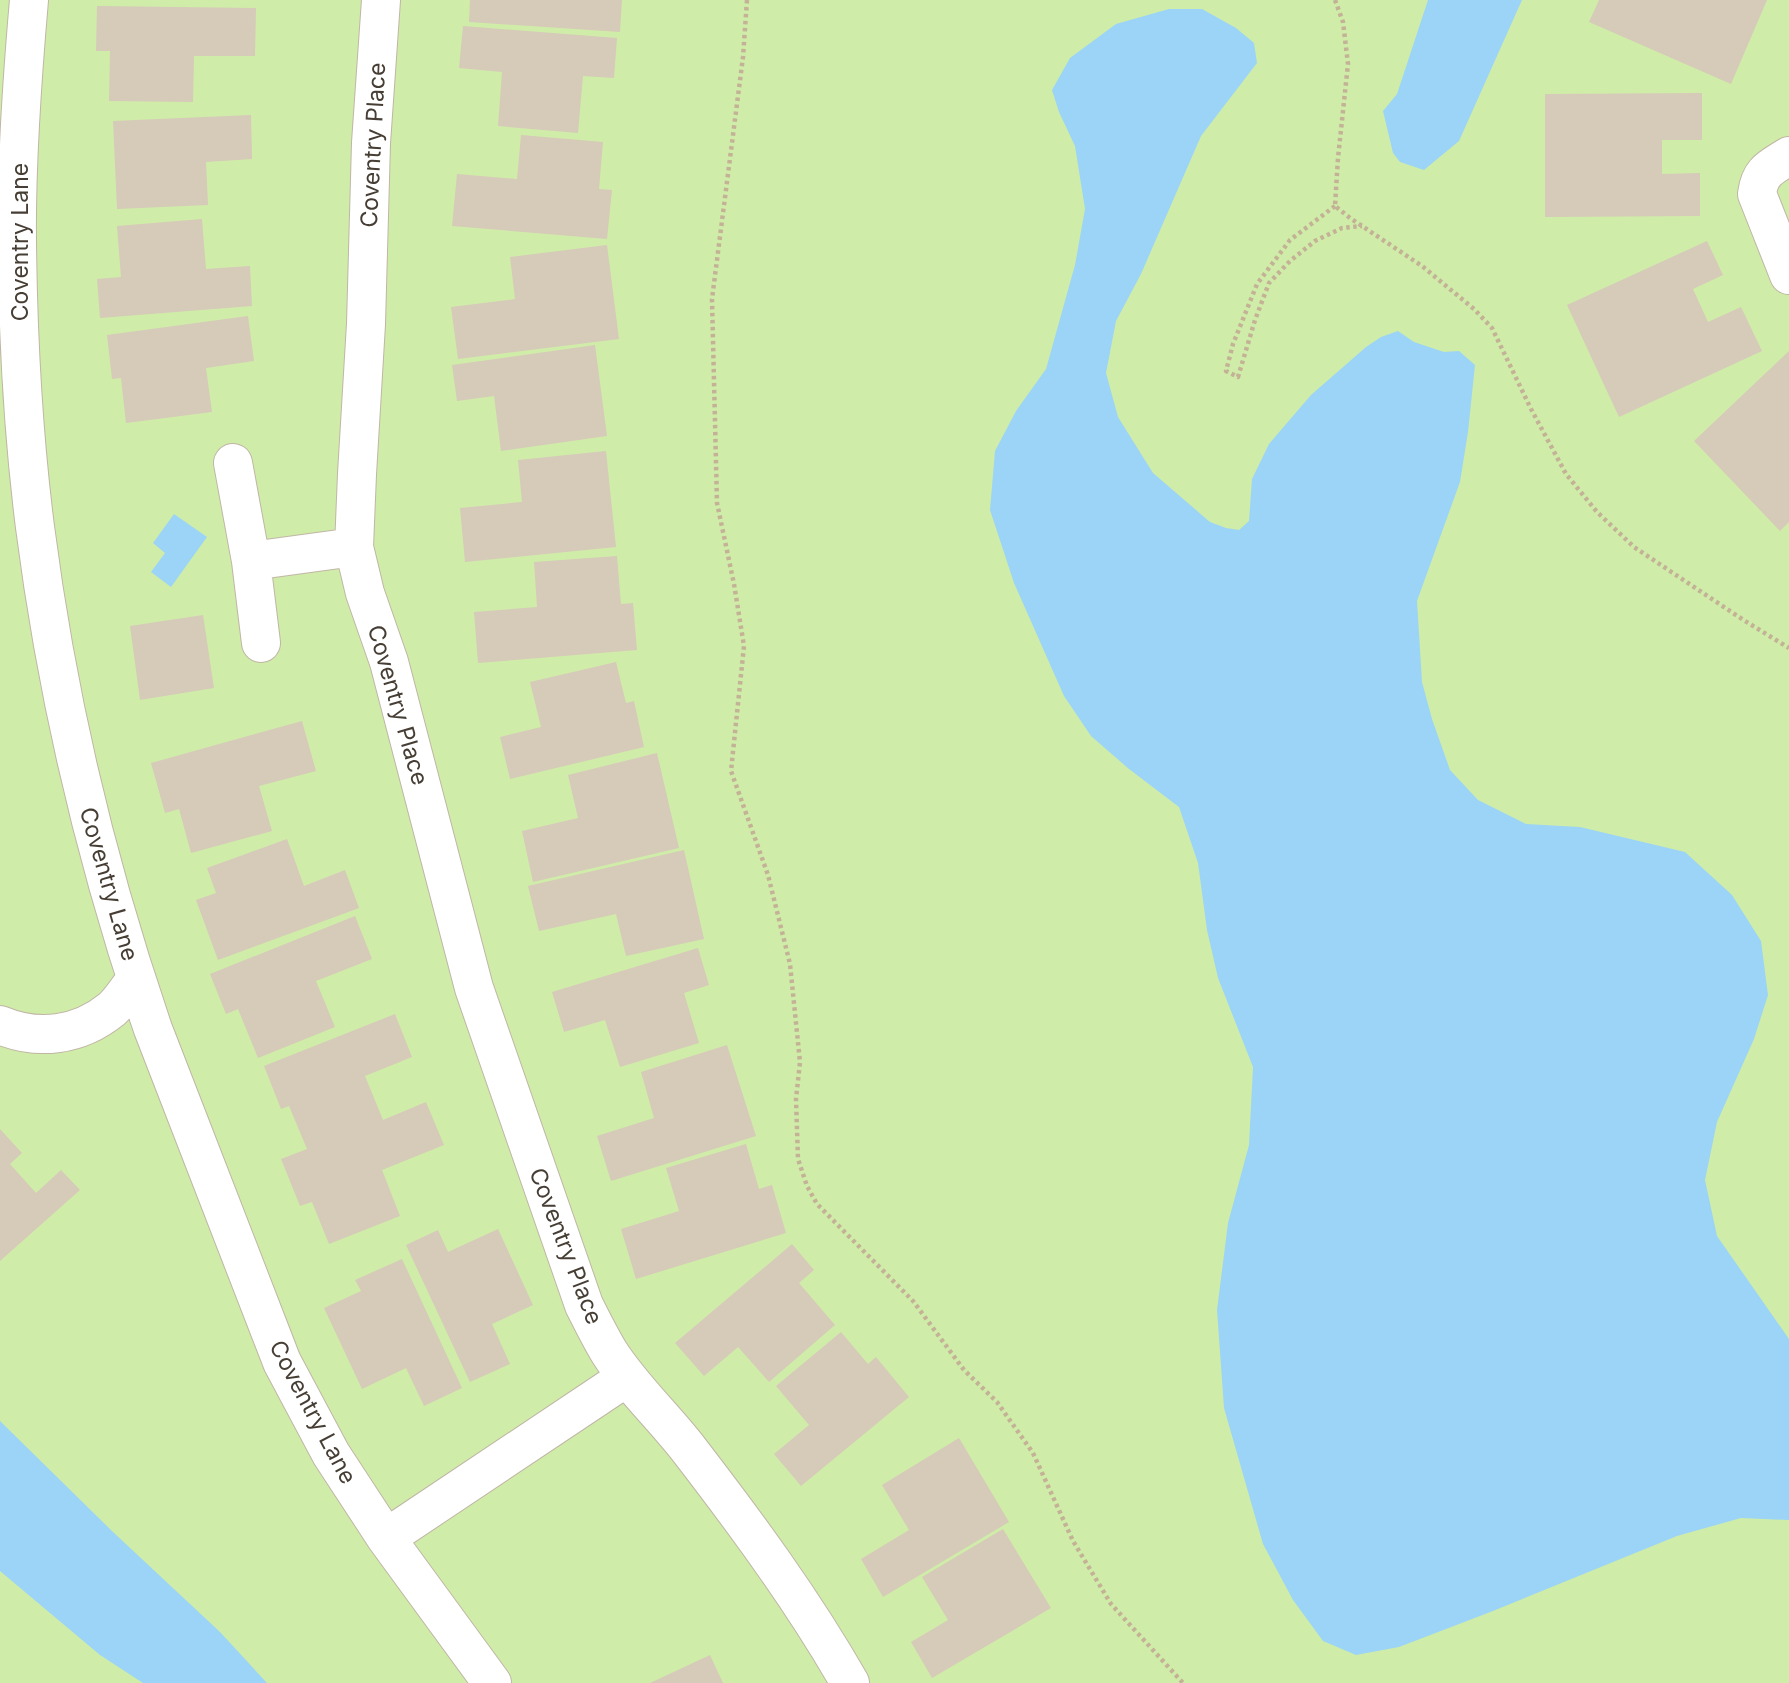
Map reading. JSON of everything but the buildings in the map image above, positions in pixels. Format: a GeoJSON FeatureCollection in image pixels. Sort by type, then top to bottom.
{"type":"FeatureCollection","features":[{"type":"Feature","properties":{"kind":"street","name":"Coventry Lane"},"geometry":{"type":"LineString","coordinates":[[29,0],[21,97],[17,241],[22,383],[35,526],[56,667],[86,807],[136,979],[158,1042],[282,1362],[331,1454],[386,1538],[492,1683]]}},
{"type":"Feature","properties":{"kind":"street","name":"Coventry Place"},"geometry":{"type":"LineString","coordinates":[[381,0],[371,143],[366,324],[354,547],[365,593],[389,662],[474,988],[584,1305],[609,1352],[688,1448],[763,1548],[832,1651],[849,1683]]}},
{"type":"Feature","properties":{"kind":"street"},"geometry":{"type":"LineString","coordinates":[[1789,156],[1767,169],[1759,180],[1758,194],[1789,275]]}},
{"type":"Feature","properties":{"kind":"street"},"geometry":{"type":"LineString","coordinates":[[233,463],[251,561],[261,643]]}},
{"type":"Feature","properties":{"kind":"street"},"geometry":{"type":"LineString","coordinates":[[251,561],[354,547]]}},
{"type":"Feature","properties":{"kind":"street"},"geometry":{"type":"LineString","coordinates":[[0,1025],[16,1031],[42,1035],[68,1032],[92,1023],[114,1008],[136,979]]}},
{"type":"Feature","properties":{"kind":"street"},"geometry":{"type":"LineString","coordinates":[[386,1538],[627,1377]]}},
{"type":"Feature","properties":{"kind":"path"},"geometry":{"type":"LineString","coordinates":[[747,0],[743,57],[712,299],[717,503],[744,646],[731,771],[768,875],[790,964],[800,1062],[796,1099],[798,1159],[807,1186],[817,1204],[913,1301],[964,1370],[997,1402],[1033,1453],[1073,1541],[1111,1604],[1183,1683]]}},
{"type":"Feature","properties":{"kind":"path"},"geometry":{"type":"LineString","coordinates":[[1335,0],[1343,22],[1348,64],[1335,206],[1290,240],[1256,284],[1233,344],[1226,371],[1238,377],[1269,284],[1290,261],[1315,241],[1342,228],[1362,226]]}},
{"type":"Feature","properties":{"kind":"path"},"geometry":{"type":"LineString","coordinates":[[1335,206],[1422,266],[1474,309],[1492,328],[1566,474],[1597,512],[1634,547],[1789,648]]}},
{"type":"Feature","properties":{"kind":"green space"},"geometry":{"type":"Polygon","coordinates":[[[0,0],[1789,0],[1789,1683],[0,1683],[0,0]]]}},
{"type":"Feature","properties":{"kind":"water"},"geometry":{"type":"Polygon","coordinates":[[[1428,0],[1522,0],[1459,141],[1424,170],[1400,162],[1393,153],[1383,111],[1397,94],[1428,0]]]}},
{"type":"Feature","properties":{"kind":"water"},"geometry":{"type":"Polygon","coordinates":[[[1169,9],[1202,9],[1236,28],[1254,43],[1257,63],[1201,136],[1141,274],[1116,321],[1106,373],[1118,417],[1153,473],[1210,522],[1239,530],[1249,521],[1252,479],[1269,444],[1311,395],[1366,347],[1381,337],[1398,331],[1414,342],[1444,352],[1459,351],[1475,365],[1460,482],[1417,601],[1422,682],[1450,770],[1478,800],[1526,824],[1580,827],[1685,852],[1732,895],[1761,941],[1768,995],[1754,1039],[1717,1122],[1705,1180],[1717,1236],[1789,1339],[1789,1520],[1741,1518],[1677,1536],[1399,1647],[1356,1655],[1323,1641],[1293,1600],[1263,1544],[1224,1408],[1217,1310],[1228,1223],[1249,1145],[1253,1067],[1218,978],[1207,930],[1198,863],[1179,807],[1091,736],[1064,696],[1014,583],[990,510],[995,451],[1016,411],[1046,369],[1075,265],[1085,209],[1075,146],[1052,90],[1070,58],[1116,24],[1169,9]]]}},
{"type":"Feature","properties":{"kind":"water"},"geometry":{"type":"Polygon","coordinates":[[[174,514],[207,537],[171,587],[151,572],[165,553],[153,543],[174,514]]]}},
{"type":"Feature","properties":{"kind":"water"},"geometry":{"type":"Polygon","coordinates":[[[0,1421],[220,1632],[267,1683],[143,1683],[100,1655],[0,1571],[0,1421]]]}}]}
